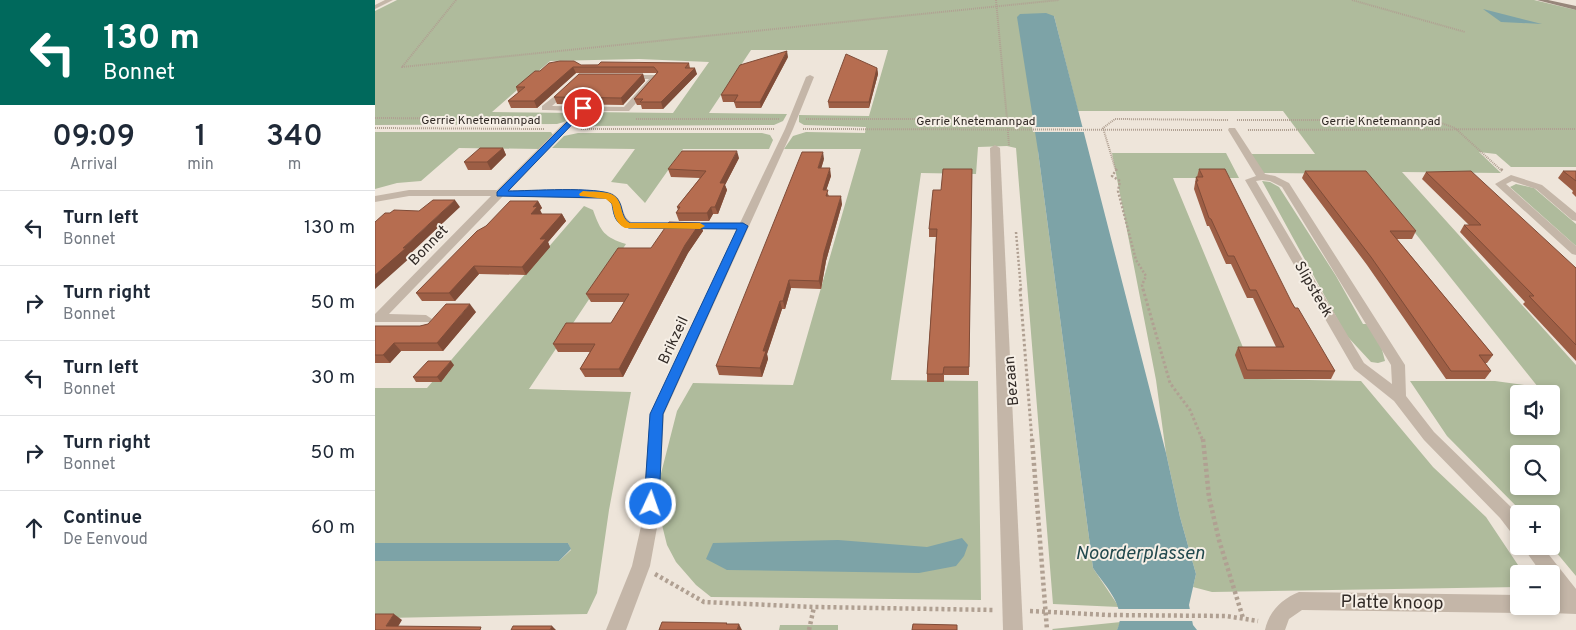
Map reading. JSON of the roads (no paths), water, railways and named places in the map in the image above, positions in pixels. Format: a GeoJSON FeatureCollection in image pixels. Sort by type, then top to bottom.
{"type":"FeatureCollection","features":[{"type":"Feature","properties":{"kind":"main road"},"geometry":{"type":"LineString","coordinates":[[1540,0],[1576,8]]}},
{"type":"Feature","properties":{"kind":"street"},"geometry":{"type":"LineString","coordinates":[[375,7],[390,0]]}},
{"type":"Feature","properties":{"kind":"street"},"geometry":{"type":"LineString","coordinates":[[572,83],[545,108],[626,109],[655,77],[617,77]]}},
{"type":"Feature","properties":{"kind":"street","name":"Brikzeil"},"geometry":{"type":"LineString","coordinates":[[616,630],[641,566],[651,522],[657,414],[791,124],[810,77]]}},
{"type":"Feature","properties":{"kind":"street","name":"Bonnet"},"geometry":{"type":"LineString","coordinates":[[377,318],[583,108]]}},
{"type":"Feature","properties":{"kind":"street"},"geometry":{"type":"LineString","coordinates":[[1232,130],[1262,177]]}},
{"type":"Feature","properties":{"kind":"street","name":"Bezaan"},"geometry":{"type":"LineString","coordinates":[[995,148],[1013,630]]}},
{"type":"Feature","properties":{"kind":"street","name":"Slipsteek"},"geometry":{"type":"LineString","coordinates":[[1399,397],[1398,364],[1286,185],[1272,178],[1262,177],[1250,180],[1359,366],[1399,397],[1429,436],[1510,518]]}},
{"type":"Feature","properties":{"kind":"street"},"geometry":{"type":"LineString","coordinates":[[1576,218],[1539,187],[1511,178],[1500,184],[1576,252]]}},
{"type":"Feature","properties":{"kind":"street"},"geometry":{"type":"LineString","coordinates":[[375,199],[409,192],[595,194],[609,196],[617,203],[619,217],[623,223],[629,226],[743,226]]}},
{"type":"Feature","properties":{"kind":"street","name":"Bonnet"},"geometry":{"type":"LineString","coordinates":[[377,318],[426,319]]}},
{"type":"Feature","properties":{"kind":"street"},"geometry":{"type":"LineString","coordinates":[[1538,555],[1576,604]]}},
{"type":"Feature","properties":{"kind":"street","name":"Platte knoop"},"geometry":{"type":"LineString","coordinates":[[1276,627],[1283,612],[1299,601],[1510,604]]}},
{"type":"Feature","properties":{"kind":"street"},"geometry":{"type":"LineString","coordinates":[[1560,604],[1576,604]]}},
{"type":"Feature","properties":{"kind":"water"},"geometry":{"type":"Polygon","coordinates":[[[1483,9],[1542,24],[1501,22],[1483,9]]]}},
{"type":"Feature","properties":{"kind":"water","name":"Noorderplassen"},"geometry":{"type":"Polygon","coordinates":[[[1046,13],[1054,16],[1196,574],[1189,605],[1193,625],[1197,630],[1117,630],[1120,614],[1117,605],[1093,568],[1038,151],[1017,17],[1020,14],[1046,13]]]}},
{"type":"Feature","properties":{"kind":"water"},"geometry":{"type":"Polygon","coordinates":[[[962,538],[968,545],[964,556],[956,566],[919,573],[727,570],[706,559],[713,543],[838,540],[927,547],[962,538]]]}},
{"type":"Feature","properties":{"kind":"water"},"geometry":{"type":"Polygon","coordinates":[[[375,543],[568,543],[571,549],[559,561],[375,561],[375,543]]]}}]}
